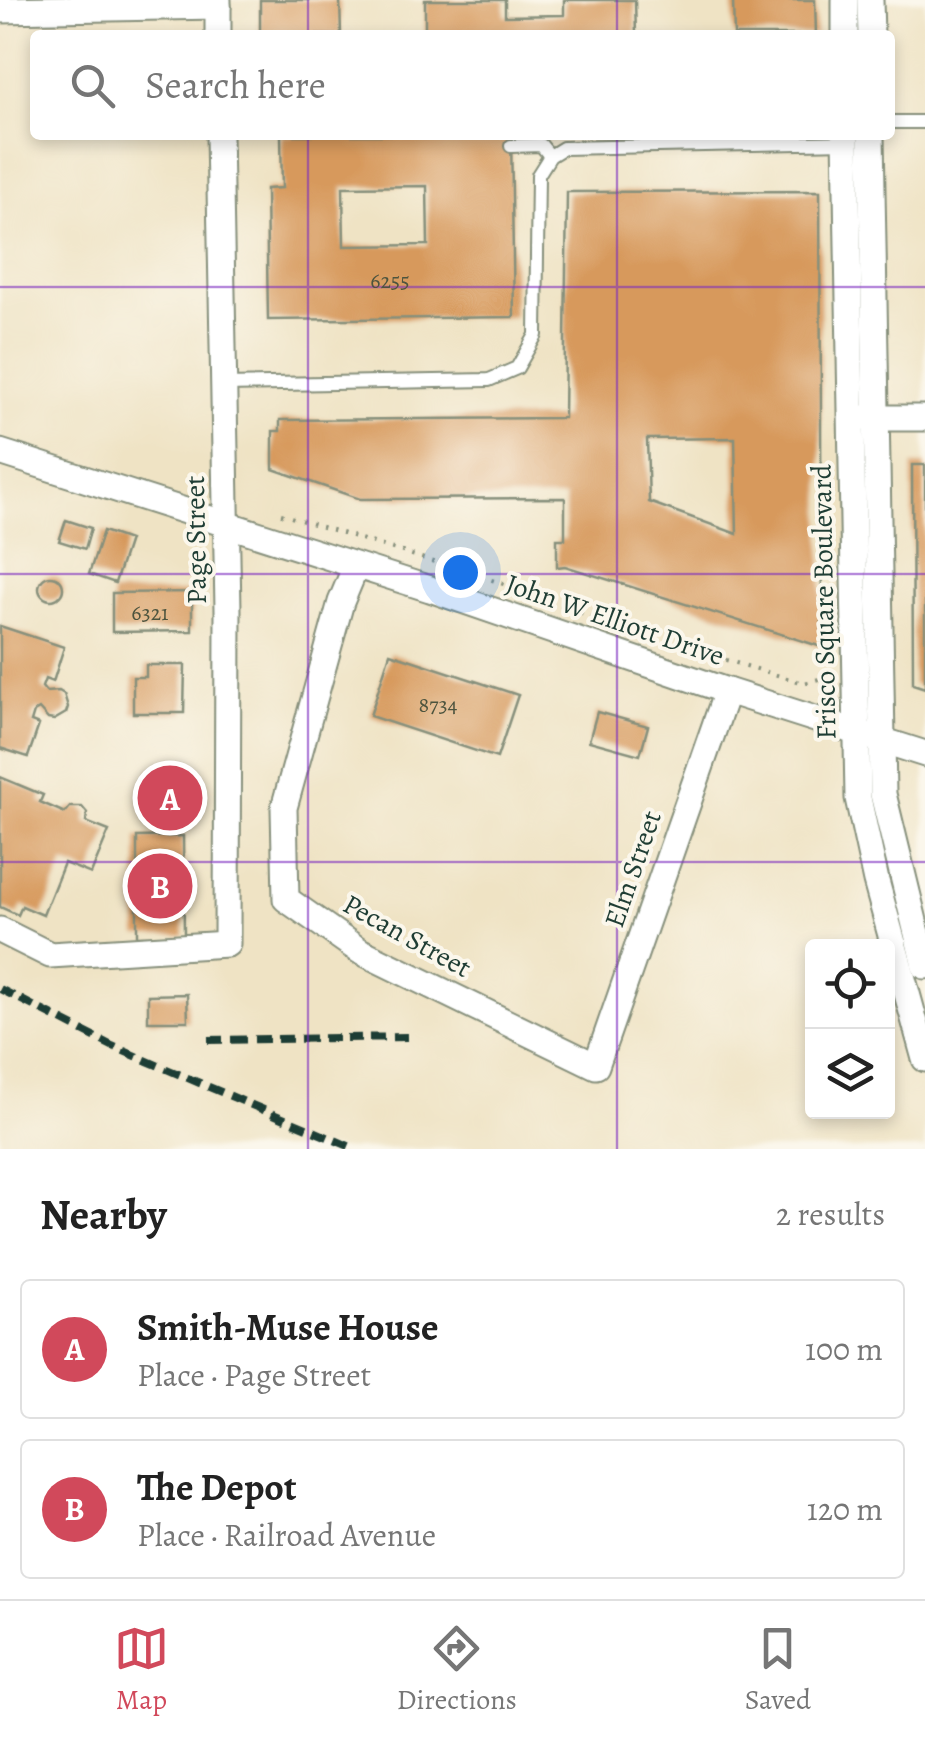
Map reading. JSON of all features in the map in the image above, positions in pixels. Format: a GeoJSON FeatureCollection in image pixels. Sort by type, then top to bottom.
{"type":"FeatureCollection","features":[{"type":"Feature","properties":{"kind":"street"},"geometry":{"type":"LineString","coordinates":[[845,0],[845,30]]}},
{"type":"Feature","properties":{"kind":"street"},"geometry":{"type":"LineString","coordinates":[[870,0],[870,30]]}},
{"type":"Feature","properties":{"kind":"street"},"geometry":{"type":"LineString","coordinates":[[0,10],[218,3],[218,30]]}},
{"type":"Feature","properties":{"kind":"street","name":"Page Street"},"geometry":{"type":"LineString","coordinates":[[0,930],[50,955],[227,944],[220,140]]}},
{"type":"Feature","properties":{"kind":"street","name":"Frisco Square Boulevard"},"geometry":{"type":"LineString","coordinates":[[858,140],[868,735],[858,798],[876,881],[925,1059]]}},
{"type":"Feature","properties":{"kind":"street"},"geometry":{"type":"LineString","coordinates":[[863,418],[925,418]]}},
{"type":"Feature","properties":{"kind":"street","name":"John W Elliott Drive"},"geometry":{"type":"LineString","coordinates":[[0,452],[226,522],[925,754]]}},
{"type":"Feature","properties":{"kind":"street","name":"Pecan Street"},"geometry":{"type":"LineString","coordinates":[[356,566],[340,602],[284,808],[286,899],[360,951],[596,1066]]}},
{"type":"Feature","properties":{"kind":"street","name":"Elm Street"},"geometry":{"type":"LineString","coordinates":[[596,1066],[728,691]]}},
{"type":"Feature","properties":{"kind":"street","name":"Frisco Square Boulevard"},"geometry":{"type":"LineString","coordinates":[[868,735],[925,966]]}},
{"type":"Feature","properties":{"kind":"lane"},"geometry":{"type":"LineString","coordinates":[[895,122],[925,122]]}},
{"type":"Feature","properties":{"kind":"lane"},"geometry":{"type":"LineString","coordinates":[[224,385],[489,380],[518,368],[536,335],[538,175],[550,156],[563,148],[799,140]]}},
{"type":"Feature","properties":{"kind":"lane"},"geometry":{"type":"LineString","coordinates":[[511,146],[541,144],[550,156]]}},
{"type":"Feature","properties":{"kind":"path"},"geometry":{"type":"LineString","coordinates":[[776,676],[804,683],[823,678],[836,662]]}},
{"type":"Feature","properties":{"kind":"path"},"geometry":{"type":"LineString","coordinates":[[823,678],[829,687]]}},
{"type":"Feature","properties":{"kind":"building"},"geometry":{"type":"Polygon","coordinates":[[[260,0],[340,0],[341,30],[260,30],[260,0]]]}},
{"type":"Feature","properties":{"kind":"building"},"geometry":{"type":"Polygon","coordinates":[[[425,0],[505,0],[505,16],[564,15],[564,0],[635,0],[636,30],[425,30],[425,0]]]}},
{"type":"Feature","properties":{"kind":"building"},"geometry":{"type":"Polygon","coordinates":[[[733,0],[815,0],[816,30],[734,30],[733,0]]]}},
{"type":"Feature","properties":{"kind":"building"},"geometry":{"type":"Polygon","coordinates":[[[281,140],[511,140],[514,317],[268,320],[266,189],[282,188],[281,140]],[[427,186],[343,187],[344,246],[428,245],[427,186]]]}},
{"type":"Feature","properties":{"kind":"building"},"geometry":{"type":"Polygon","coordinates":[[[820,191],[822,647],[565,566],[557,567],[557,539],[565,539],[565,498],[360,499],[273,469],[273,431],[280,431],[280,420],[564,418],[567,192],[820,191]],[[735,438],[647,439],[649,502],[737,534],[735,438]]]}},
{"type":"Feature","properties":{"kind":"building"},"geometry":{"type":"Polygon","coordinates":[[[912,465],[925,465],[925,688],[913,684],[912,465]]]}},
{"type":"Feature","properties":{"kind":"building"},"geometry":{"type":"Polygon","coordinates":[[[66,520],[91,528],[85,549],[59,541],[66,520]]]}},
{"type":"Feature","properties":{"kind":"building"},"geometry":{"type":"Polygon","coordinates":[[[103,531],[129,540],[115,583],[89,574],[103,531]]]}},
{"type":"Feature","properties":{"kind":"building"},"geometry":{"type":"Polygon","coordinates":[[[51,576],[63,588],[51,600],[39,588],[51,576]]]}},
{"type":"Feature","properties":{"kind":"building"},"geometry":{"type":"Polygon","coordinates":[[[192,592],[192,631],[112,632],[112,593],[192,592]]]}},
{"type":"Feature","properties":{"kind":"building"},"geometry":{"type":"Polygon","coordinates":[[[0,626],[64,647],[53,682],[45,679],[42,687],[46,692],[64,694],[68,707],[66,713],[54,720],[39,709],[34,712],[31,722],[39,725],[28,757],[0,748],[0,626]]]}},
{"type":"Feature","properties":{"kind":"building"},"geometry":{"type":"Polygon","coordinates":[[[390,653],[518,695],[497,758],[370,716],[390,653]]]}},
{"type":"Feature","properties":{"kind":"building"},"geometry":{"type":"Polygon","coordinates":[[[146,665],[185,665],[184,713],[133,713],[133,677],[146,677],[146,665]]]}},
{"type":"Feature","properties":{"kind":"building"},"geometry":{"type":"Polygon","coordinates":[[[597,712],[648,726],[640,755],[589,741],[597,712]]]}},
{"type":"Feature","properties":{"kind":"building"},"geometry":{"type":"Polygon","coordinates":[[[150,768],[182,768],[181,785],[191,785],[191,810],[184,810],[184,823],[150,823],[150,768]]]}},
{"type":"Feature","properties":{"kind":"building"},"geometry":{"type":"Polygon","coordinates":[[[0,777],[43,795],[40,802],[65,813],[70,807],[82,807],[87,813],[86,822],[109,831],[91,874],[64,863],[43,915],[22,906],[18,915],[0,907],[0,777]]]}},
{"type":"Feature","properties":{"kind":"building"},"geometry":{"type":"Polygon","coordinates":[[[183,836],[184,936],[137,936],[137,837],[183,836]]]}},
{"type":"Feature","properties":{"kind":"building"},"geometry":{"type":"Polygon","coordinates":[[[187,994],[188,1021],[148,1021],[148,995],[187,994]]]}},
{"type":"Feature","properties":{"kind":"railway"},"geometry":{"type":"LineString","coordinates":[[0,989],[112,1046],[356,1149]]}},
{"type":"Feature","properties":{"kind":"railway"},"geometry":{"type":"LineString","coordinates":[[208,1040],[410,1037]]}},
{"type":"Feature","properties":{"kind":"place","name":"Smith-Muse House"},"geometry":{"type":"Point","coordinates":[170,798]}},
{"type":"Feature","properties":{"kind":"place","name":"The Depot"},"geometry":{"type":"Point","coordinates":[160,886]}}]}
